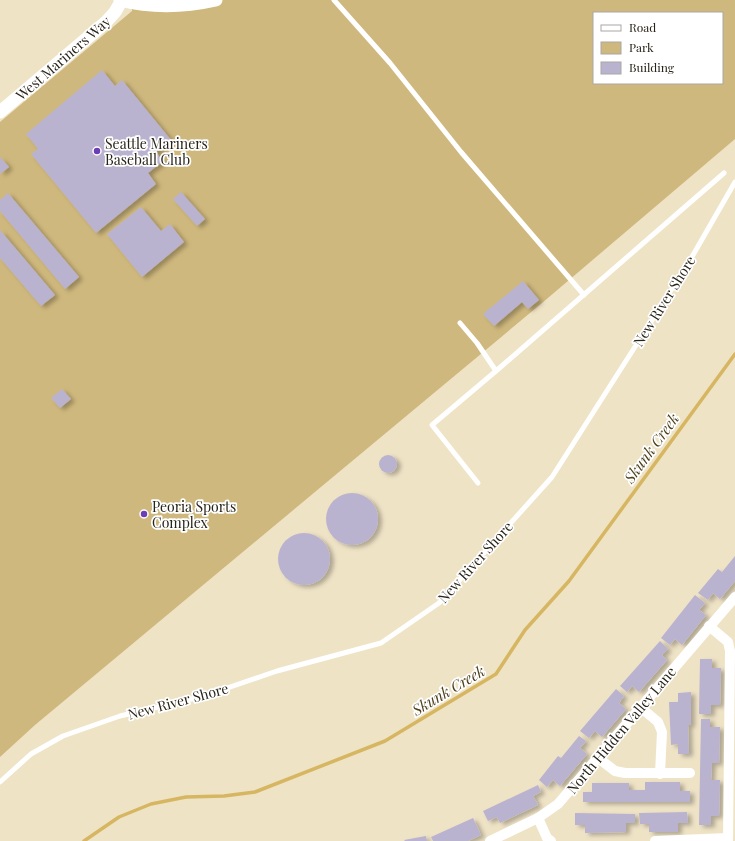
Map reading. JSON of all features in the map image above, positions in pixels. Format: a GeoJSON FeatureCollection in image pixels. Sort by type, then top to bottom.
{"type":"FeatureCollection","features":[{"type":"Feature","properties":{"kind":"street"},"geometry":{"type":"LineString","coordinates":[[121,0],[146,5],[196,4],[216,0]]}},
{"type":"Feature","properties":{"kind":"street","name":"West Mariners Way"},"geometry":{"type":"LineString","coordinates":[[0,112],[106,22],[115,12],[121,0]]}},
{"type":"Feature","properties":{"kind":"street","name":"North Hidden Valley Lane"},"geometry":{"type":"LineString","coordinates":[[490,841],[538,818],[558,804],[735,596]]}},
{"type":"Feature","properties":{"kind":"street"},"geometry":{"type":"LineString","coordinates":[[655,841],[728,840],[730,651],[728,642],[709,626]]}},
{"type":"Feature","properties":{"kind":"street"},"geometry":{"type":"LineString","coordinates":[[640,707],[658,722],[662,732],[660,774]]}},
{"type":"Feature","properties":{"kind":"street"},"geometry":{"type":"LineString","coordinates":[[597,757],[615,771],[625,773],[690,773]]}},
{"type":"Feature","properties":{"kind":"street"},"geometry":{"type":"LineString","coordinates":[[538,818],[547,838],[551,841]]}},
{"type":"Feature","properties":{"kind":"lane"},"geometry":{"type":"LineString","coordinates":[[334,0],[390,63],[461,152],[584,295]]}},
{"type":"Feature","properties":{"kind":"lane"},"geometry":{"type":"LineString","coordinates":[[478,483],[432,426],[724,174]]}},
{"type":"Feature","properties":{"kind":"lane","name":"New River Shore"},"geometry":{"type":"LineString","coordinates":[[0,782],[31,754],[63,736],[120,716],[204,696],[277,671],[381,643],[439,603],[552,477],[690,262],[735,182]]}},
{"type":"Feature","properties":{"kind":"lane"},"geometry":{"type":"LineString","coordinates":[[460,323],[477,343],[496,371]]}},
{"type":"Feature","properties":{"kind":"green space","name":"Peoria Sports Complex"},"geometry":{"type":"Polygon","coordinates":[[[131,0],[735,0],[735,139],[542,303],[35,725],[0,757],[0,122],[132,11],[131,0]]]}},
{"type":"Feature","properties":{"kind":"building","name":"Seattle Mariners Baseball Club"},"geometry":{"type":"Polygon","coordinates":[[[102,70],[115,86],[122,80],[171,140],[156,152],[163,161],[148,173],[156,184],[96,233],[31,154],[38,149],[26,134],[102,70]]]}},
{"type":"Feature","properties":{"kind":"building"},"geometry":{"type":"Polygon","coordinates":[[[0,157],[9,167],[0,174],[0,157]]]}},
{"type":"Feature","properties":{"kind":"building"},"geometry":{"type":"Polygon","coordinates":[[[181,192],[205,219],[197,226],[173,199],[181,192]]]}},
{"type":"Feature","properties":{"kind":"building"},"geometry":{"type":"Polygon","coordinates":[[[8,193],[79,277],[65,289],[0,211],[0,200],[8,193]]]}},
{"type":"Feature","properties":{"kind":"building"},"geometry":{"type":"Polygon","coordinates":[[[141,207],[161,231],[170,224],[184,242],[142,277],[107,234],[141,207]]]}},
{"type":"Feature","properties":{"kind":"building"},"geometry":{"type":"Polygon","coordinates":[[[0,230],[55,295],[41,306],[0,258],[0,230]]]}},
{"type":"Feature","properties":{"kind":"building"},"geometry":{"type":"Polygon","coordinates":[[[523,281],[539,300],[528,309],[522,302],[494,326],[483,314],[523,281]]]}},
{"type":"Feature","properties":{"kind":"building"},"geometry":{"type":"Polygon","coordinates":[[[62,389],[71,399],[60,408],[51,398],[62,389]]]}},
{"type":"Feature","properties":{"kind":"building"},"geometry":{"type":"Polygon","coordinates":[[[388,455],[394,458],[397,464],[394,470],[388,473],[382,470],[379,464],[382,458],[388,455]]]}},
{"type":"Feature","properties":{"kind":"building"},"geometry":{"type":"Polygon","coordinates":[[[352,493],[366,497],[374,505],[378,519],[374,533],[366,541],[352,545],[338,541],[330,533],[326,519],[330,505],[338,497],[352,493]]]}},
{"type":"Feature","properties":{"kind":"building"},"geometry":{"type":"Polygon","coordinates":[[[304,533],[318,537],[326,545],[330,559],[326,573],[318,581],[304,585],[290,581],[282,573],[278,559],[282,545],[290,537],[304,533]]]}},
{"type":"Feature","properties":{"kind":"building"},"geometry":{"type":"Polygon","coordinates":[[[735,556],[735,581],[720,599],[713,593],[708,600],[698,593],[718,569],[722,572],[735,556]]]}},
{"type":"Feature","properties":{"kind":"building"},"geometry":{"type":"Polygon","coordinates":[[[695,595],[705,603],[699,610],[706,615],[682,645],[675,639],[670,645],[661,638],[695,595]]]}},
{"type":"Feature","properties":{"kind":"building"},"geometry":{"type":"Polygon","coordinates":[[[660,641],[668,649],[662,655],[667,660],[639,692],[632,686],[627,692],[620,686],[660,641]]]}},
{"type":"Feature","properties":{"kind":"building"},"geometry":{"type":"Polygon","coordinates":[[[700,659],[712,659],[712,668],[721,668],[720,705],[711,705],[711,714],[699,714],[700,659]]]}},
{"type":"Feature","properties":{"kind":"building"},"geometry":{"type":"Polygon","coordinates":[[[616,689],[624,696],[619,703],[626,709],[602,737],[595,731],[589,738],[580,731],[616,689]]]}},
{"type":"Feature","properties":{"kind":"building"},"geometry":{"type":"Polygon","coordinates":[[[691,692],[691,725],[688,725],[689,754],[678,754],[678,744],[671,745],[669,702],[678,702],[678,693],[691,692]]]}},
{"type":"Feature","properties":{"kind":"building"},"geometry":{"type":"Polygon","coordinates":[[[701,719],[710,719],[710,727],[720,727],[719,763],[712,763],[711,780],[720,780],[719,816],[711,816],[711,825],[699,825],[701,719]]]}},
{"type":"Feature","properties":{"kind":"building"},"geometry":{"type":"Polygon","coordinates":[[[579,736],[586,741],[580,748],[587,754],[560,786],[553,780],[547,787],[539,780],[558,756],[561,758],[579,736]]]}},
{"type":"Feature","properties":{"kind":"building"},"geometry":{"type":"Polygon","coordinates":[[[645,782],[680,782],[680,791],[690,791],[690,802],[583,802],[583,792],[592,792],[592,783],[629,783],[629,790],[645,790],[645,782]]]}},
{"type":"Feature","properties":{"kind":"building"},"geometry":{"type":"Polygon","coordinates":[[[538,785],[541,792],[533,796],[538,805],[500,823],[497,817],[488,821],[483,811],[538,785]]]}},
{"type":"Feature","properties":{"kind":"building"},"geometry":{"type":"Polygon","coordinates":[[[687,812],[688,823],[678,823],[678,832],[649,832],[649,824],[640,824],[639,813],[687,812]]]}},
{"type":"Feature","properties":{"kind":"building"},"geometry":{"type":"Polygon","coordinates":[[[575,813],[635,814],[635,823],[626,823],[626,832],[585,833],[585,825],[575,825],[575,813]]]}},
{"type":"Feature","properties":{"kind":"building"},"geometry":{"type":"Polygon","coordinates":[[[473,818],[481,835],[468,841],[433,841],[431,837],[473,818]]]}},
{"type":"Feature","properties":{"kind":"building"},"geometry":{"type":"Polygon","coordinates":[[[426,836],[427,841],[404,840],[426,836]]]}},
{"type":"Feature","properties":{"kind":"waterway","name":"Skunk Creek"},"geometry":{"type":"LineString","coordinates":[[84,841],[119,817],[151,804],[186,797],[224,796],[255,792],[385,741],[496,674],[525,630],[569,581],[735,354]]}},
{"type":"Feature","properties":{"kind":"place","name":"Seattle Mariners Baseball Club"},"geometry":{"type":"Point","coordinates":[97,151]}},
{"type":"Feature","properties":{"kind":"place","name":"Peoria Sports Complex"},"geometry":{"type":"Point","coordinates":[144,514]}}]}
